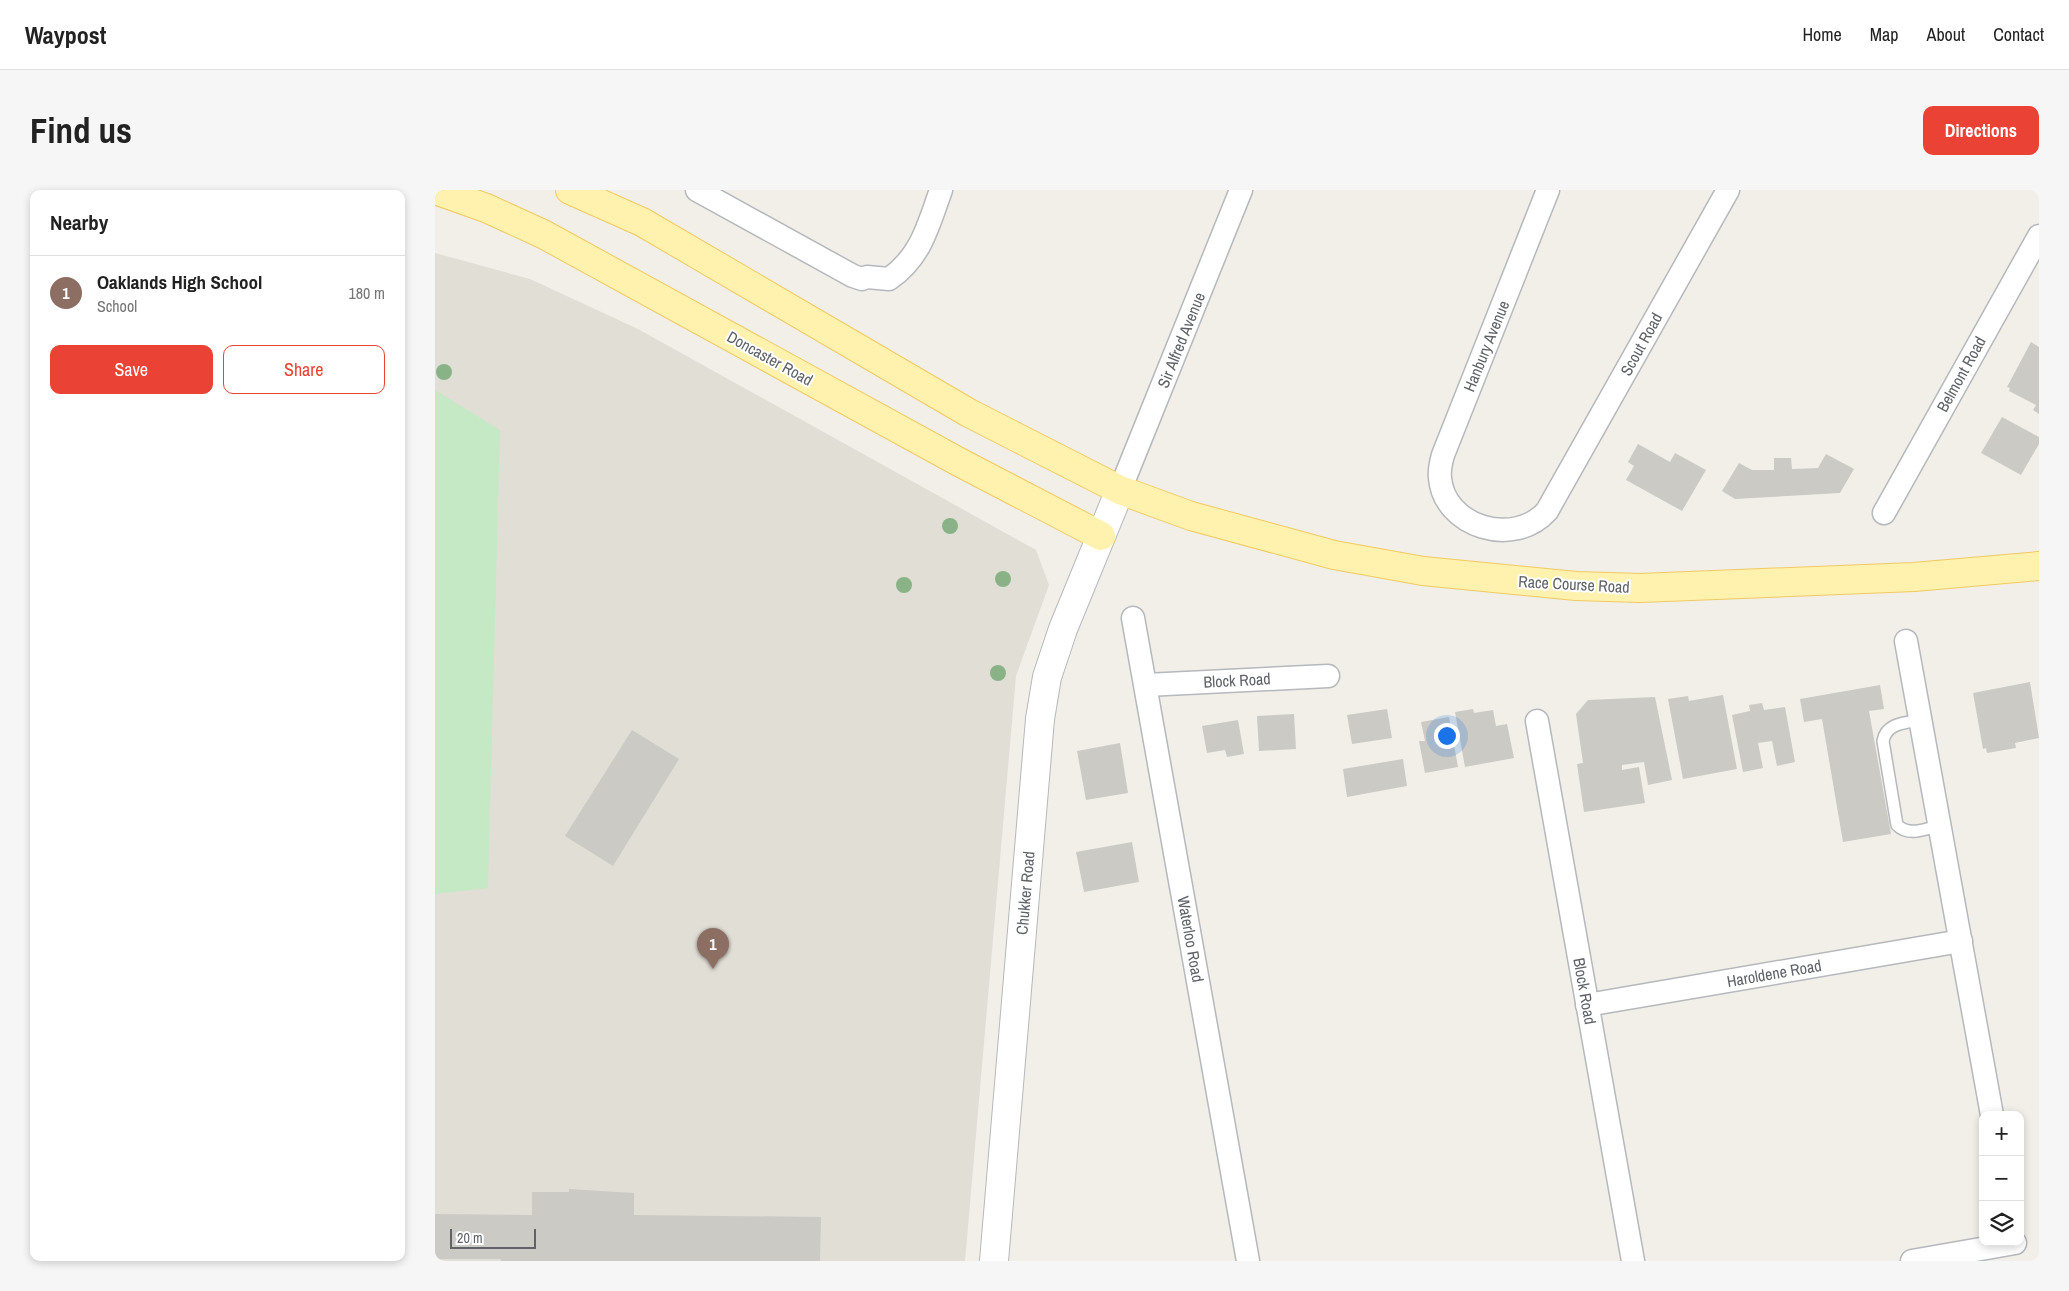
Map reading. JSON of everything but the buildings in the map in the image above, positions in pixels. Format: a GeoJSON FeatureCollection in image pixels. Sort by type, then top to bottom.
{"type":"FeatureCollection","features":[{"type":"Feature","properties":{"kind":"main road","name":"Doncaster Road"},"geometry":{"type":"LineString","coordinates":[[435,190],[485,208],[543,234],[959,462],[1101,536]]}},
{"type":"Feature","properties":{"kind":"main road"},"geometry":{"type":"LineString","coordinates":[[570,190],[642,222],[969,413],[1120,490]]}},
{"type":"Feature","properties":{"kind":"main road","name":"Race Course Road"},"geometry":{"type":"LineString","coordinates":[[1120,490],[1191,516],[1334,555],[1423,571],[1557,585],[1639,588],[1914,577],[2039,566]]}},
{"type":"Feature","properties":{"kind":"street"},"geometry":{"type":"LineString","coordinates":[[697,190],[853,276],[862,279],[867,277],[889,279],[902,270],[911,260],[925,232],[941,190]]}},
{"type":"Feature","properties":{"kind":"street","name":"Sir Alfred Avenue"},"geometry":{"type":"LineString","coordinates":[[1120,490],[1241,190]]}},
{"type":"Feature","properties":{"kind":"street","name":"Hanbury Avenue"},"geometry":{"type":"LineString","coordinates":[[1548,190],[1443,455],[1440,478],[1443,491],[1459,513],[1472,523],[1502,531],[1528,527],[1540,519],[1555,500]]}},
{"type":"Feature","properties":{"kind":"street","name":"Scout Road"},"geometry":{"type":"LineString","coordinates":[[1555,500],[1728,190]]}},
{"type":"Feature","properties":{"kind":"street","name":"Belmont Road"},"geometry":{"type":"LineString","coordinates":[[1883,513],[2039,236]]}},
{"type":"Feature","properties":{"kind":"street","name":"Chukker Road"},"geometry":{"type":"LineString","coordinates":[[994,1261],[1040,719],[1047,677],[1063,629],[1120,490]]}},
{"type":"Feature","properties":{"kind":"street","name":"Waterloo Road"},"geometry":{"type":"LineString","coordinates":[[1133,618],[1247,1261]]}},
{"type":"Feature","properties":{"kind":"street"},"geometry":{"type":"LineString","coordinates":[[1906,641],[1991,1111]]}},
{"type":"Feature","properties":{"kind":"street","name":"Block Road"},"geometry":{"type":"LineString","coordinates":[[1146,685],[1328,676]]}},
{"type":"Feature","properties":{"kind":"street","name":"Block Road"},"geometry":{"type":"LineString","coordinates":[[1537,721],[1633,1261]]}},
{"type":"Feature","properties":{"kind":"street","name":"Haroldene Road"},"geometry":{"type":"LineString","coordinates":[[1587,1005],[1961,941]]}},
{"type":"Feature","properties":{"kind":"street"},"geometry":{"type":"LineString","coordinates":[[1912,1261],[2016,1249]]}},
{"type":"Feature","properties":{"kind":"lane"},"geometry":{"type":"LineString","coordinates":[[1921,720],[1897,725],[1884,735],[1883,741],[1897,825],[1906,831],[1914,832],[1940,825]]}},
{"type":"Feature","properties":{"kind":"shaded area"},"geometry":{"type":"Polygon","coordinates":[[[435,253],[530,279],[638,329],[1036,550],[1049,585],[1016,676],[965,1261],[435,1261],[435,253]]]}},
{"type":"Feature","properties":{"kind":"green space"},"geometry":{"type":"Polygon","coordinates":[[[435,390],[500,430],[488,888],[435,894],[435,390]]]}},
{"type":"Feature","properties":{"kind":"place","name":"Oaklands High School"},"geometry":{"type":"Point","coordinates":[713,969]}}]}
